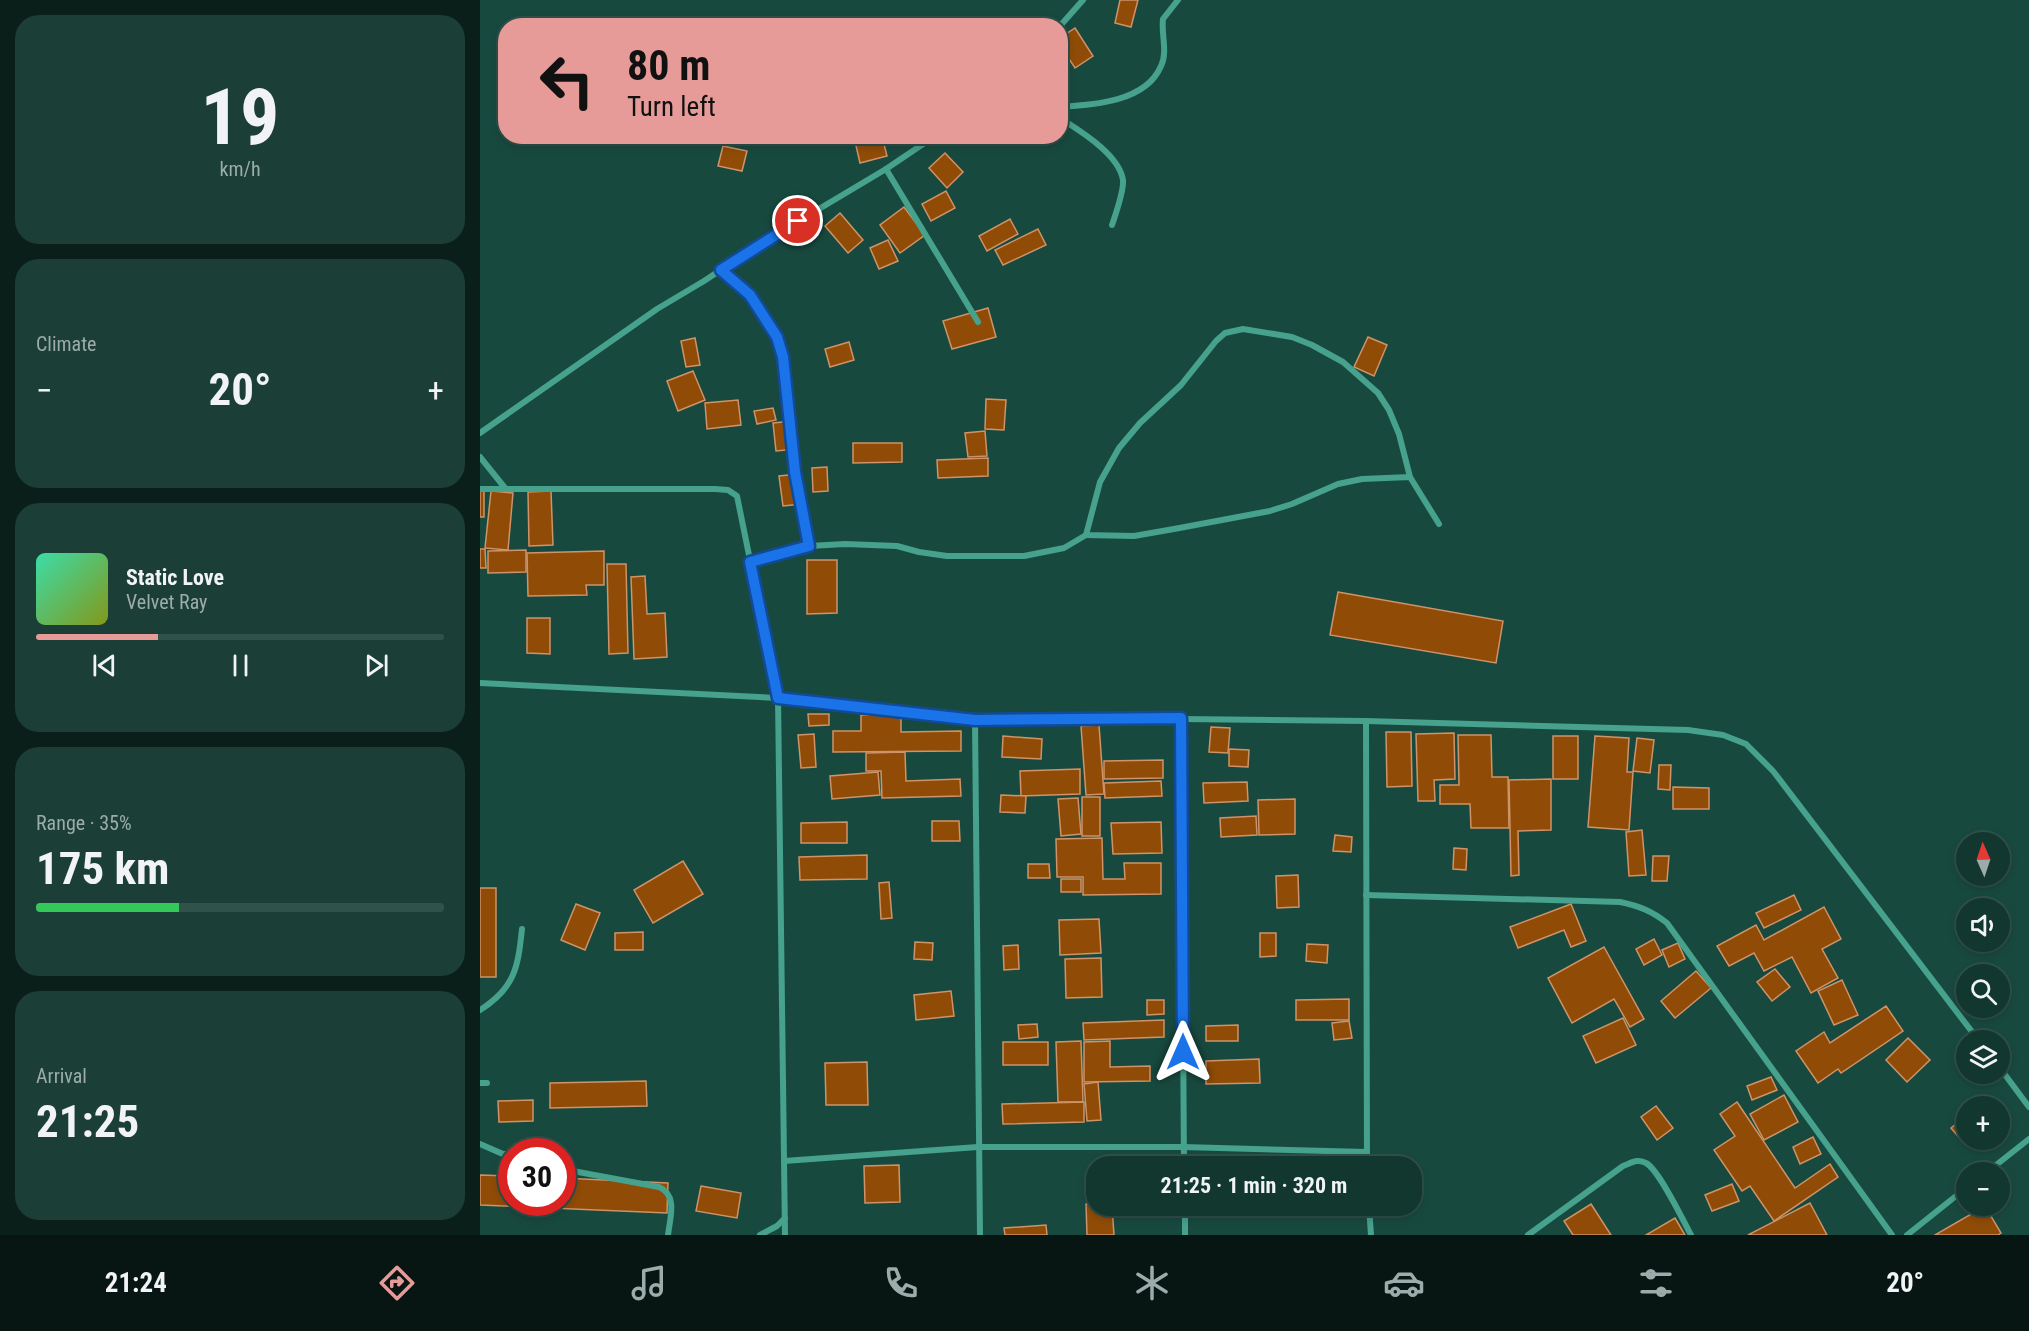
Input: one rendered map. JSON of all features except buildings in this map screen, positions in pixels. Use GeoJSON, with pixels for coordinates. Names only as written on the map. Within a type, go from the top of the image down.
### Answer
{"type":"FeatureCollection","features":[{"type":"Feature","properties":{"kind":"street"},"geometry":{"type":"LineString","coordinates":[[1067,18],[1083,0]]}},
{"type":"Feature","properties":{"kind":"street"},"geometry":{"type":"LineString","coordinates":[[1068,106],[1111,102],[1128,96],[1154,76],[1162,65],[1164,52],[1162,19],[1178,0]]}},
{"type":"Feature","properties":{"kind":"street"},"geometry":{"type":"LineString","coordinates":[[1068,124],[1103,149],[1117,166],[1123,180],[1112,225]]}},
{"type":"Feature","properties":{"kind":"street"},"geometry":{"type":"LineString","coordinates":[[480,433],[640,320],[923,144]]}},
{"type":"Feature","properties":{"kind":"street"},"geometry":{"type":"LineString","coordinates":[[886,169],[978,322]]}},
{"type":"Feature","properties":{"kind":"street"},"geometry":{"type":"LineString","coordinates":[[721,270],[750,295],[777,337],[783,357],[795,472],[809,546]]}},
{"type":"Feature","properties":{"kind":"street"},"geometry":{"type":"LineString","coordinates":[[1086,535],[1100,482],[1119,448],[1140,423],[1181,385],[1216,340],[1225,333],[1243,329],[1302,341],[1343,362],[1361,376],[1378,393],[1389,410],[1399,434],[1410,477],[1438,524]]}},
{"type":"Feature","properties":{"kind":"street"},"geometry":{"type":"LineString","coordinates":[[480,457],[505,488]]}},
{"type":"Feature","properties":{"kind":"street"},"geometry":{"type":"LineString","coordinates":[[750,562],[809,546],[871,544],[897,546],[947,556],[1024,556],[1064,548],[1086,535],[1134,536],[1163,531],[1270,511],[1338,484],[1362,479],[1410,477]]}},
{"type":"Feature","properties":{"kind":"street"},"geometry":{"type":"LineString","coordinates":[[480,489],[728,490],[737,496],[778,698],[785,1235]]}},
{"type":"Feature","properties":{"kind":"street"},"geometry":{"type":"LineString","coordinates":[[480,683],[778,698],[975,720],[1181,718],[1366,721],[1688,730],[1723,735],[1746,744],[1773,771],[1971,1030]]}},
{"type":"Feature","properties":{"kind":"street"},"geometry":{"type":"LineString","coordinates":[[1181,718],[1183,1156]]}},
{"type":"Feature","properties":{"kind":"street"},"geometry":{"type":"LineString","coordinates":[[975,720],[980,1235]]}},
{"type":"Feature","properties":{"kind":"street"},"geometry":{"type":"LineString","coordinates":[[1366,721],[1366,1156]]}},
{"type":"Feature","properties":{"kind":"street"},"geometry":{"type":"LineString","coordinates":[[1366,895],[1620,902],[1640,906],[1654,912],[1667,923],[1893,1235]]}},
{"type":"Feature","properties":{"kind":"street"},"geometry":{"type":"LineString","coordinates":[[480,1010],[504,992],[512,977],[519,959],[522,929]]}},
{"type":"Feature","properties":{"kind":"street"},"geometry":{"type":"LineString","coordinates":[[2010,1081],[2029,1107]]}},
{"type":"Feature","properties":{"kind":"street"},"geometry":{"type":"LineString","coordinates":[[2000,1162],[2029,1139]]}},
{"type":"Feature","properties":{"kind":"street"},"geometry":{"type":"LineString","coordinates":[[480,1144],[498,1152]]}},
{"type":"Feature","properties":{"kind":"street"},"geometry":{"type":"LineString","coordinates":[[784,1161],[978,1147],[1183,1147],[1366,1152]]}},
{"type":"Feature","properties":{"kind":"street"},"geometry":{"type":"LineString","coordinates":[[1528,1235],[1623,1166],[1635,1160],[1646,1163],[1657,1175],[1691,1235]]}},
{"type":"Feature","properties":{"kind":"street"},"geometry":{"type":"LineString","coordinates":[[576,1172],[667,1190],[672,1198],[668,1235]]}},
{"type":"Feature","properties":{"kind":"street"},"geometry":{"type":"LineString","coordinates":[[1906,1235],[1956,1196]]}},
{"type":"Feature","properties":{"kind":"street"},"geometry":{"type":"LineString","coordinates":[[1185,1216],[1185,1235]]}},
{"type":"Feature","properties":{"kind":"street"},"geometry":{"type":"LineString","coordinates":[[1370,1216],[1371,1235]]}},
{"type":"Feature","properties":{"kind":"street"},"geometry":{"type":"LineString","coordinates":[[760,1235],[777,1226],[785,1218]]}},
{"type":"Feature","properties":{"kind":"route"},"geometry":{"type":"LineString","coordinates":[[798,221],[721,270],[750,295],[777,337],[783,357],[795,472],[809,546],[750,562],[778,698],[975,720],[1181,718],[1183,1052]]}}]}
